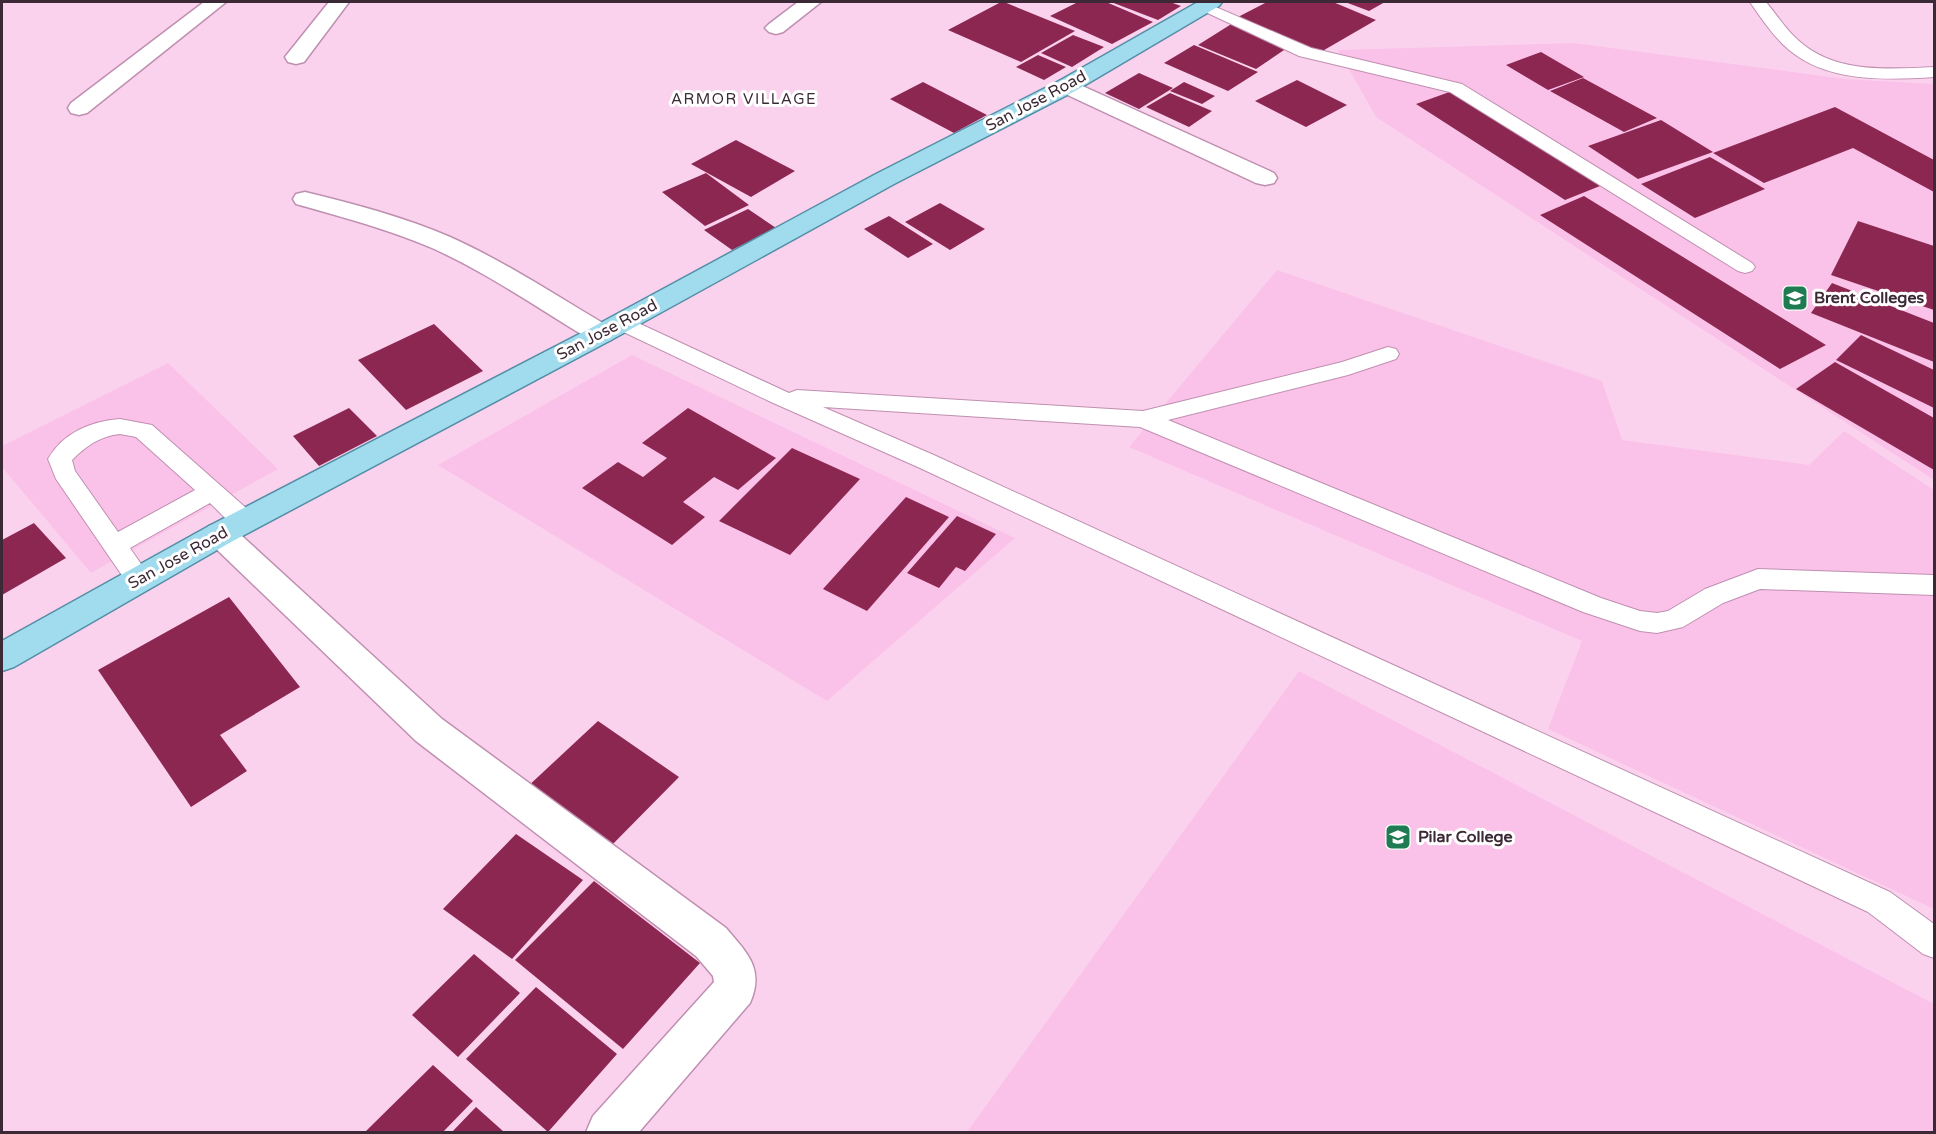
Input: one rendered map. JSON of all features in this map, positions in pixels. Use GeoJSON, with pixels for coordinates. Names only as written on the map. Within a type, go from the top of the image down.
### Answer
{"type":"FeatureCollection","features":[{"type":"Feature","properties":{"kind":"main road","name":"San Jose Road"},"geometry":{"type":"LineString","coordinates":[[2,657],[233,527],[611,328],[885,179],[1067,86],[1208,4]]}},
{"type":"Feature","properties":{"kind":"street"},"geometry":{"type":"LineString","coordinates":[[79,108],[216,2]]}},
{"type":"Feature","properties":{"kind":"street"},"geometry":{"type":"LineString","coordinates":[[296,57],[339,2]]}},
{"type":"Feature","properties":{"kind":"street"},"geometry":{"type":"LineString","coordinates":[[776,28],[811,2]]}},
{"type":"Feature","properties":{"kind":"street"},"geometry":{"type":"LineString","coordinates":[[1067,86],[1265,178]]}},
{"type":"Feature","properties":{"kind":"street"},"geometry":{"type":"LineString","coordinates":[[305,199],[410,230],[441,243],[611,328]]}},
{"type":"Feature","properties":{"kind":"street"},"geometry":{"type":"LineString","coordinates":[[233,527],[429,730],[711,942],[734,969],[735,989],[609,1132]]}},
{"type":"Feature","properties":{"kind":"lane"},"geometry":{"type":"LineString","coordinates":[[1758,2],[1799,50],[1821,61],[1845,70],[1865,72],[1935,72]]}},
{"type":"Feature","properties":{"kind":"lane"},"geometry":{"type":"LineString","coordinates":[[1208,4],[1305,52],[1456,88],[1745,267]]}},
{"type":"Feature","properties":{"kind":"lane"},"geometry":{"type":"LineString","coordinates":[[611,328],[779,397],[928,462],[1879,902],[1935,944]]}},
{"type":"Feature","properties":{"kind":"lane"},"geometry":{"type":"LineString","coordinates":[[779,397],[1143,419],[1348,368],[1388,354]]}},
{"type":"Feature","properties":{"kind":"lane"},"geometry":{"type":"LineString","coordinates":[[1143,419],[1592,605],[1640,621],[1657,623],[1674,620],[1714,596],[1758,579],[1935,585]]}},
{"type":"Feature","properties":{"kind":"lane"},"geometry":{"type":"LineString","coordinates":[[139,580],[64,473],[60,459],[70,447],[93,432],[114,425],[128,425],[144,431],[212,491],[233,527]]}},
{"type":"Feature","properties":{"kind":"lane"},"geometry":{"type":"LineString","coordinates":[[115,545],[212,491]]}},
{"type":"Feature","properties":{"kind":"shaded area","name":"Brent Colleges"},"geometry":{"type":"Polygon","coordinates":[[[1574,43],[1845,79],[1934,84],[1934,480],[1376,117],[1338,50],[1574,43]]]}},
{"type":"Feature","properties":{"kind":"shaded area"},"geometry":{"type":"Polygon","coordinates":[[[1277,270],[1602,381],[1622,440],[1809,465],[1844,431],[1934,490],[1934,909],[1548,729],[1582,641],[1129,447],[1277,270]]]}},
{"type":"Feature","properties":{"kind":"shaded area"},"geometry":{"type":"Polygon","coordinates":[[[632,355],[1015,538],[827,701],[438,465],[632,355]]]}},
{"type":"Feature","properties":{"kind":"shaded area"},"geometry":{"type":"Polygon","coordinates":[[[168,363],[278,469],[91,573],[2,467],[2,446],[168,363]]]}},
{"type":"Feature","properties":{"kind":"shaded area","name":"Pilar College"},"geometry":{"type":"Polygon","coordinates":[[[1299,671],[1934,1004],[1934,1132],[967,1132],[1299,671]]]}},
{"type":"Feature","properties":{"kind":"building"},"geometry":{"type":"Polygon","coordinates":[[[1001,2],[1075,31],[1021,62],[948,30],[1001,2]]]}},
{"type":"Feature","properties":{"kind":"building"},"geometry":{"type":"Polygon","coordinates":[[[1078,2],[1106,2],[1153,22],[1112,44],[1050,16],[1078,2]]]}},
{"type":"Feature","properties":{"kind":"building"},"geometry":{"type":"Polygon","coordinates":[[[1111,2],[1170,2],[1181,6],[1158,20],[1111,2]]]}},
{"type":"Feature","properties":{"kind":"building"},"geometry":{"type":"Polygon","coordinates":[[[1267,2],[1333,2],[1376,20],[1319,53],[1238,17],[1267,2]]]}},
{"type":"Feature","properties":{"kind":"building"},"geometry":{"type":"Polygon","coordinates":[[[1345,2],[1385,2],[1369,11],[1345,2]]]}},
{"type":"Feature","properties":{"kind":"building"},"geometry":{"type":"Polygon","coordinates":[[[1233,23],[1290,46],[1256,69],[1198,45],[1233,23]]]}},
{"type":"Feature","properties":{"kind":"building"},"geometry":{"type":"Polygon","coordinates":[[[1073,35],[1104,47],[1072,67],[1041,53],[1073,35]]]}},
{"type":"Feature","properties":{"kind":"building"},"geometry":{"type":"Polygon","coordinates":[[[1194,45],[1258,72],[1228,91],[1164,63],[1194,45]]]}},
{"type":"Feature","properties":{"kind":"building"},"geometry":{"type":"Polygon","coordinates":[[[1541,52],[1584,77],[1548,90],[1506,65],[1541,52]]]}},
{"type":"Feature","properties":{"kind":"building"},"geometry":{"type":"Polygon","coordinates":[[[1038,55],[1066,67],[1044,80],[1016,67],[1038,55]]]}},
{"type":"Feature","properties":{"kind":"building"},"geometry":{"type":"Polygon","coordinates":[[[1139,73],[1173,88],[1139,109],[1105,93],[1139,73]]]}},
{"type":"Feature","properties":{"kind":"building"},"geometry":{"type":"Polygon","coordinates":[[[1583,78],[1657,118],[1624,132],[1550,91],[1583,78]]]}},
{"type":"Feature","properties":{"kind":"building"},"geometry":{"type":"Polygon","coordinates":[[[1297,80],[1347,105],[1306,127],[1255,101],[1297,80]]]}},
{"type":"Feature","properties":{"kind":"building"},"geometry":{"type":"Polygon","coordinates":[[[923,82],[987,115],[954,133],[890,99],[923,82]]]}},
{"type":"Feature","properties":{"kind":"building"},"geometry":{"type":"Polygon","coordinates":[[[1184,82],[1215,96],[1202,104],[1170,91],[1184,82]]]}},
{"type":"Feature","properties":{"kind":"building"},"geometry":{"type":"Polygon","coordinates":[[[1455,90],[1605,184],[1565,200],[1416,104],[1455,90]]]}},
{"type":"Feature","properties":{"kind":"building"},"geometry":{"type":"Polygon","coordinates":[[[1170,93],[1212,111],[1189,127],[1146,107],[1170,93]]]}},
{"type":"Feature","properties":{"kind":"building"},"geometry":{"type":"Polygon","coordinates":[[[1835,107],[1934,160],[1934,192],[1853,148],[1764,183],[1713,153],[1835,107]]]}},
{"type":"Feature","properties":{"kind":"building"},"geometry":{"type":"Polygon","coordinates":[[[1661,120],[1713,152],[1638,179],[1588,146],[1661,120]]]}},
{"type":"Feature","properties":{"kind":"building"},"geometry":{"type":"Polygon","coordinates":[[[736,140],[795,171],[751,197],[691,164],[736,140]]]}},
{"type":"Feature","properties":{"kind":"building"},"geometry":{"type":"Polygon","coordinates":[[[1710,157],[1765,189],[1695,218],[1641,184],[1710,157]]]}},
{"type":"Feature","properties":{"kind":"building"},"geometry":{"type":"Polygon","coordinates":[[[706,173],[749,205],[705,226],[662,192],[706,173]]]}},
{"type":"Feature","properties":{"kind":"building"},"geometry":{"type":"Polygon","coordinates":[[[1584,196],[1826,345],[1780,369],[1540,215],[1584,196]]]}},
{"type":"Feature","properties":{"kind":"building"},"geometry":{"type":"Polygon","coordinates":[[[940,203],[985,229],[950,250],[905,222],[940,203]]]}},
{"type":"Feature","properties":{"kind":"building"},"geometry":{"type":"Polygon","coordinates":[[[748,209],[776,228],[732,250],[704,230],[748,209]]]}},
{"type":"Feature","properties":{"kind":"building"},"geometry":{"type":"Polygon","coordinates":[[[889,216],[933,244],[908,258],[864,229],[889,216]]]}},
{"type":"Feature","properties":{"kind":"building"},"geometry":{"type":"Polygon","coordinates":[[[1858,221],[1934,246],[1934,310],[1831,275],[1858,221]]]}},
{"type":"Feature","properties":{"kind":"building"},"geometry":{"type":"Polygon","coordinates":[[[1832,283],[1934,323],[1934,362],[1811,313],[1832,283]]]}},
{"type":"Feature","properties":{"kind":"building"},"geometry":{"type":"Polygon","coordinates":[[[434,324],[483,371],[406,410],[358,360],[434,324]]]}},
{"type":"Feature","properties":{"kind":"building"},"geometry":{"type":"Polygon","coordinates":[[[1861,335],[1934,370],[1934,408],[1836,360],[1861,335]]]}},
{"type":"Feature","properties":{"kind":"building"},"geometry":{"type":"Polygon","coordinates":[[[1835,362],[1934,418],[1934,470],[1796,389],[1835,362]]]}},
{"type":"Feature","properties":{"kind":"building"},"geometry":{"type":"Polygon","coordinates":[[[349,408],[377,436],[319,466],[293,436],[349,408]]]}},
{"type":"Feature","properties":{"kind":"building"},"geometry":{"type":"Polygon","coordinates":[[[688,408],[776,458],[738,490],[714,477],[683,502],[705,517],[672,545],[582,488],[618,462],[643,477],[667,458],[642,443],[688,408]]]}},
{"type":"Feature","properties":{"kind":"building"},"geometry":{"type":"Polygon","coordinates":[[[792,448],[860,479],[790,555],[719,521],[792,448]]]}},
{"type":"Feature","properties":{"kind":"building"},"geometry":{"type":"Polygon","coordinates":[[[906,497],[949,517],[867,611],[823,589],[906,497]]]}},
{"type":"Feature","properties":{"kind":"building"},"geometry":{"type":"Polygon","coordinates":[[[957,516],[996,534],[965,571],[956,567],[939,588],[907,573],[957,516]]]}},
{"type":"Feature","properties":{"kind":"building"},"geometry":{"type":"Polygon","coordinates":[[[34,523],[66,558],[2,595],[2,540],[34,523]]]}},
{"type":"Feature","properties":{"kind":"building"},"geometry":{"type":"Polygon","coordinates":[[[229,597],[300,687],[220,735],[247,771],[191,807],[98,670],[229,597]]]}},
{"type":"Feature","properties":{"kind":"building"},"geometry":{"type":"Polygon","coordinates":[[[598,721],[679,777],[607,850],[525,789],[598,721]]]}},
{"type":"Feature","properties":{"kind":"building"},"geometry":{"type":"Polygon","coordinates":[[[516,834],[583,880],[512,959],[443,909],[516,834]]]}},
{"type":"Feature","properties":{"kind":"building"},"geometry":{"type":"Polygon","coordinates":[[[594,881],[700,963],[623,1049],[515,960],[594,881]]]}},
{"type":"Feature","properties":{"kind":"building"},"geometry":{"type":"Polygon","coordinates":[[[474,954],[520,993],[458,1057],[412,1015],[474,954]]]}},
{"type":"Feature","properties":{"kind":"building"},"geometry":{"type":"Polygon","coordinates":[[[536,987],[617,1054],[548,1132],[466,1059],[536,987]]]}},
{"type":"Feature","properties":{"kind":"building"},"geometry":{"type":"Polygon","coordinates":[[[433,1065],[473,1101],[443,1132],[365,1132],[433,1065]]]}},
{"type":"Feature","properties":{"kind":"building"},"geometry":{"type":"Polygon","coordinates":[[[476,1107],[504,1132],[452,1132],[476,1107]]]}},
{"type":"Feature","properties":{"kind":"place","name":"Brent Colleges"},"geometry":{"type":"Point","coordinates":[1795,298]}},
{"type":"Feature","properties":{"kind":"place","name":"Pilar College"},"geometry":{"type":"Point","coordinates":[1398,837]}},
{"type":"Feature","properties":{"kind":"district","name":"ARMOR VILLAGE"},"geometry":{"type":"Point","coordinates":[744,99]}}]}
